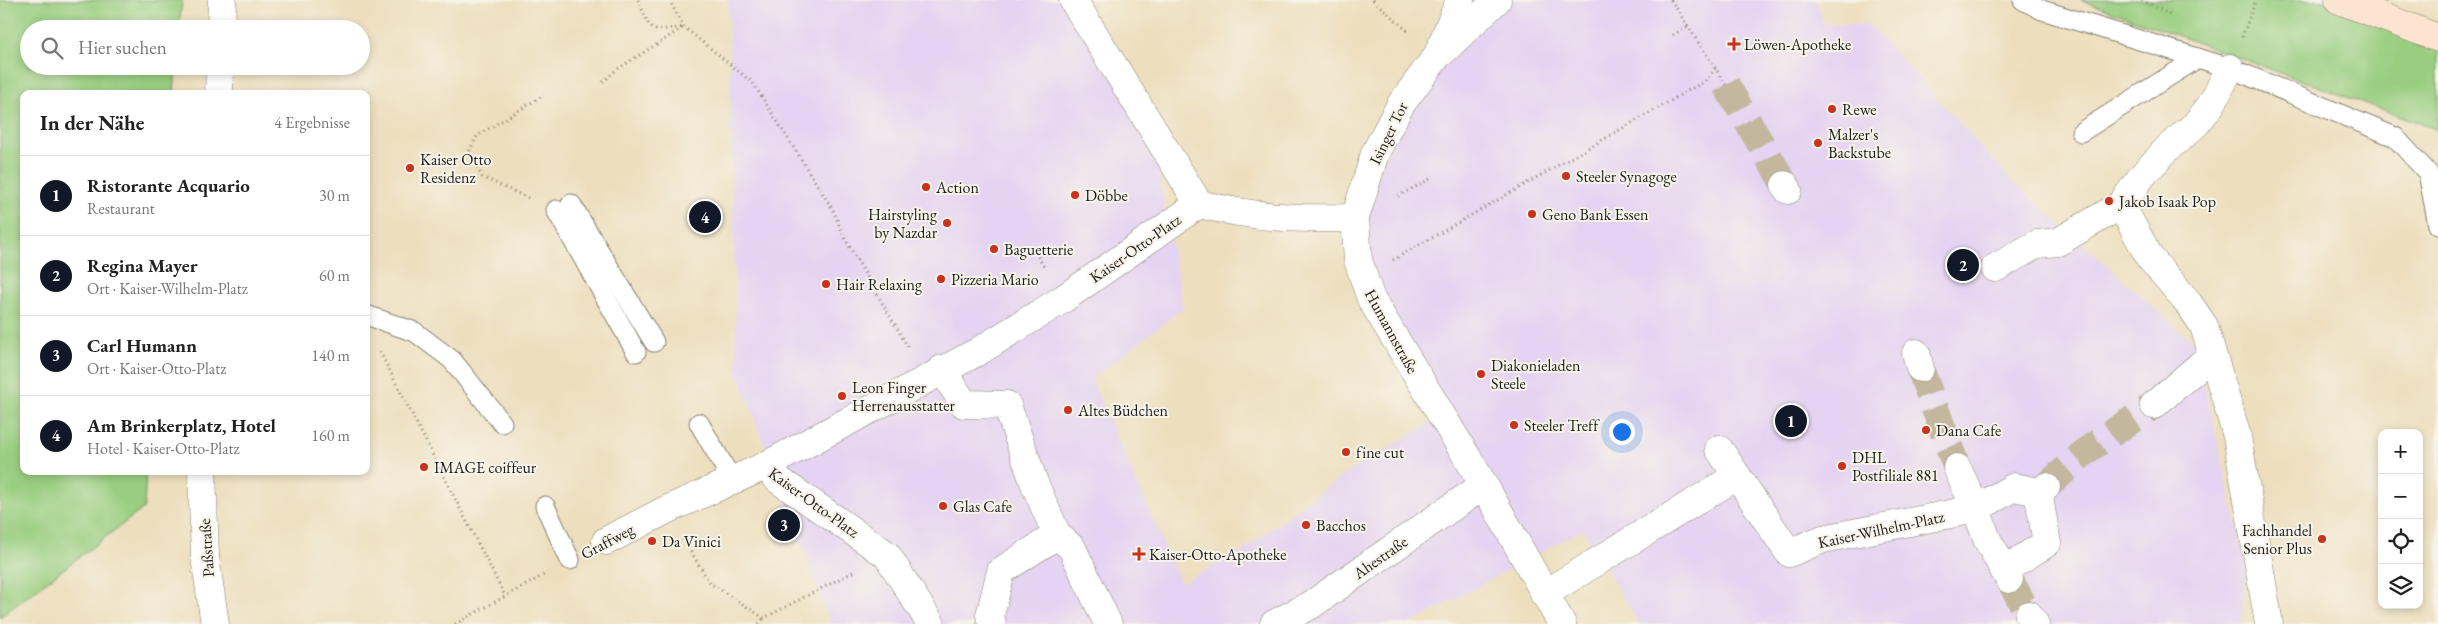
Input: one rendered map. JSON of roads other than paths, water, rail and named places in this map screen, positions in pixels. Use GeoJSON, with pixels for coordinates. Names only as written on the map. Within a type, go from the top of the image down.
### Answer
{"type":"FeatureCollection","features":[{"type":"Feature","properties":{"kind":"main road"},"geometry":{"type":"LineString","coordinates":[[2339,0],[2438,38]]}},
{"type":"Feature","properties":{"kind":"street"},"geometry":{"type":"LineString","coordinates":[[221,20],[222,0]]}},
{"type":"Feature","properties":{"kind":"street"},"geometry":{"type":"LineString","coordinates":[[1073,0],[1199,204],[1240,214],[1295,219],[1356,218]]}},
{"type":"Feature","properties":{"kind":"street","name":"Isinger Tor"},"geometry":{"type":"LineString","coordinates":[[1437,56],[1460,0]]}},
{"type":"Feature","properties":{"kind":"street","name":"Isinger Tor"},"geometry":{"type":"LineString","coordinates":[[1356,218],[1375,153],[1401,104],[1437,56],[1497,0]]}},
{"type":"Feature","properties":{"kind":"street"},"geometry":{"type":"LineString","coordinates":[[1995,268],[2036,244],[2058,242],[2120,205],[2142,176],[2168,148],[2194,125],[2211,105],[2234,57]]}},
{"type":"Feature","properties":{"kind":"street"},"geometry":{"type":"LineString","coordinates":[[220,75],[220,90]]}},
{"type":"Feature","properties":{"kind":"street","name":"Kaiser-Otto-Platz"},"geometry":{"type":"LineString","coordinates":[[932,624],[887,554],[780,481],[764,466],[979,351],[1063,299],[1199,204]]}},
{"type":"Feature","properties":{"kind":"street"},"geometry":{"type":"LineString","coordinates":[[2120,205],[2150,258],[2187,301],[2204,326],[2237,436],[2269,624]]}},
{"type":"Feature","properties":{"kind":"street","name":"Humannstraße"},"geometry":{"type":"LineString","coordinates":[[1356,218],[1358,260],[1371,299],[1484,485],[1562,624]]}},
{"type":"Feature","properties":{"kind":"street"},"geometry":{"type":"LineString","coordinates":[[2154,405],[2212,355]]}},
{"type":"Feature","properties":{"kind":"street"},"geometry":{"type":"LineString","coordinates":[[934,374],[964,404],[1006,405],[1035,485],[1057,535],[1072,548],[1108,624]]}},
{"type":"Feature","properties":{"kind":"street","name":"Kaiser-Wilhelm-Platz"},"geometry":{"type":"LineString","coordinates":[[1719,449],[1789,552],[1823,539],[1976,510],[2014,487],[2042,490],[2047,543],[2007,574],[1987,539],[1976,510],[1957,468]]}},
{"type":"Feature","properties":{"kind":"street","name":"Graffweg"},"geometry":{"type":"LineString","coordinates":[[606,541],[666,510],[764,466]]}},
{"type":"Feature","properties":{"kind":"street","name":"Paßstraße"},"geometry":{"type":"LineString","coordinates":[[202,475],[205,557],[215,624]]}},
{"type":"Feature","properties":{"kind":"street"},"geometry":{"type":"LineString","coordinates":[[1544,594],[1737,476]]}},
{"type":"Feature","properties":{"kind":"street","name":"Ahestraße"},"geometry":{"type":"LineString","coordinates":[[1274,624],[1311,605],[1484,485]]}},
{"type":"Feature","properties":{"kind":"street"},"geometry":{"type":"LineString","coordinates":[[992,624],[990,615],[1001,571],[1057,535]]}},
{"type":"Feature","properties":{"kind":"lane"},"geometry":{"type":"LineString","coordinates":[[2022,0],[2042,10],[2198,58],[2234,57],[2394,138],[2428,173],[2438,225]]}},
{"type":"Feature","properties":{"kind":"lane"},"geometry":{"type":"LineString","coordinates":[[2081,132],[2198,58]]}},
{"type":"Feature","properties":{"kind":"lane"},"geometry":{"type":"LineString","coordinates":[[636,352],[564,207],[654,342]]}},
{"type":"Feature","properties":{"kind":"lane"},"geometry":{"type":"LineString","coordinates":[[370,316],[415,332],[452,360],[502,424]]}},
{"type":"Feature","properties":{"kind":"lane"},"geometry":{"type":"LineString","coordinates":[[699,423],[732,480]]}},
{"type":"Feature","properties":{"kind":"lane"},"geometry":{"type":"LineString","coordinates":[[544,506],[570,560]]}},
{"type":"Feature","properties":{"kind":"tunnel"},"geometry":{"type":"LineString","coordinates":[[1726,85],[1785,185]]}},
{"type":"Feature","properties":{"kind":"tunnel"},"geometry":{"type":"LineString","coordinates":[[1920,368],[1957,468]]}},
{"type":"Feature","properties":{"kind":"tunnel"},"geometry":{"type":"LineString","coordinates":[[2046,487],[2087,450],[2154,405]]}},
{"type":"Feature","properties":{"kind":"tunnel"},"geometry":{"type":"LineString","coordinates":[[2009,579],[2029,615]]}},
{"type":"Feature","properties":{"kind":"place","name":"Löwen-Apotheke"},"geometry":{"type":"Point","coordinates":[1734,44]}},
{"type":"Feature","properties":{"kind":"place","name":"Rewe"},"geometry":{"type":"Point","coordinates":[1832,109]}},
{"type":"Feature","properties":{"kind":"place","name":"Malzer's Backstube"},"geometry":{"type":"Point","coordinates":[1818,143]}},
{"type":"Feature","properties":{"kind":"place","name":"Kaiser Otto Residenz"},"geometry":{"type":"Point","coordinates":[410,168]}},
{"type":"Feature","properties":{"kind":"place","name":"Steeler Synagoge"},"geometry":{"type":"Point","coordinates":[1566,176]}},
{"type":"Feature","properties":{"kind":"place","name":"Action"},"geometry":{"type":"Point","coordinates":[926,187]}},
{"type":"Feature","properties":{"kind":"place","name":"Döbbe"},"geometry":{"type":"Point","coordinates":[1075,195]}},
{"type":"Feature","properties":{"kind":"place","name":"Jakob Isaak Pop"},"geometry":{"type":"Point","coordinates":[2109,201]}},
{"type":"Feature","properties":{"kind":"place","name":"Geno Bank Essen"},"geometry":{"type":"Point","coordinates":[1532,214]}},
{"type":"Feature","properties":{"kind":"place","name":"Am Brinkerplatz, Hotel"},"geometry":{"type":"Point","coordinates":[705,217]}},
{"type":"Feature","properties":{"kind":"place","name":"Hairstyling by Nazdar"},"geometry":{"type":"Point","coordinates":[947,223]}},
{"type":"Feature","properties":{"kind":"place","name":"Baguetterie"},"geometry":{"type":"Point","coordinates":[994,249]}},
{"type":"Feature","properties":{"kind":"place","name":"Regina Mayer"},"geometry":{"type":"Point","coordinates":[1963,265]}},
{"type":"Feature","properties":{"kind":"place","name":"Pizzeria Mario"},"geometry":{"type":"Point","coordinates":[941,279]}},
{"type":"Feature","properties":{"kind":"place","name":"Hair Relaxing"},"geometry":{"type":"Point","coordinates":[826,284]}},
{"type":"Feature","properties":{"kind":"place","name":"Diakonieladen Steele"},"geometry":{"type":"Point","coordinates":[1481,374]}},
{"type":"Feature","properties":{"kind":"place","name":"Leon Finger Herrenausstatter"},"geometry":{"type":"Point","coordinates":[842,396]}},
{"type":"Feature","properties":{"kind":"place","name":"Altes Büdchen"},"geometry":{"type":"Point","coordinates":[1068,410]}},
{"type":"Feature","properties":{"kind":"place","name":"Ristorante Acquario"},"geometry":{"type":"Point","coordinates":[1791,421]}},
{"type":"Feature","properties":{"kind":"place","name":"Steeler Treff"},"geometry":{"type":"Point","coordinates":[1514,425]}},
{"type":"Feature","properties":{"kind":"place","name":"Dana Cafe"},"geometry":{"type":"Point","coordinates":[1926,430]}},
{"type":"Feature","properties":{"kind":"place","name":"fine cut"},"geometry":{"type":"Point","coordinates":[1346,452]}},
{"type":"Feature","properties":{"kind":"place","name":"DHL Postfiliale 881"},"geometry":{"type":"Point","coordinates":[1842,466]}},
{"type":"Feature","properties":{"kind":"place","name":"IMAGE coiffeur"},"geometry":{"type":"Point","coordinates":[424,467]}},
{"type":"Feature","properties":{"kind":"place","name":"Glas Cafe"},"geometry":{"type":"Point","coordinates":[943,506]}},
{"type":"Feature","properties":{"kind":"place","name":"Carl Humann"},"geometry":{"type":"Point","coordinates":[784,525]}},
{"type":"Feature","properties":{"kind":"place","name":"Bacchos"},"geometry":{"type":"Point","coordinates":[1306,525]}},
{"type":"Feature","properties":{"kind":"place","name":"Fachhandel Senior Plus"},"geometry":{"type":"Point","coordinates":[2322,539]}},
{"type":"Feature","properties":{"kind":"place","name":"Da Vinici"},"geometry":{"type":"Point","coordinates":[652,541]}},
{"type":"Feature","properties":{"kind":"place","name":"Kaiser-Otto-Apotheke"},"geometry":{"type":"Point","coordinates":[1139,554]}}]}
